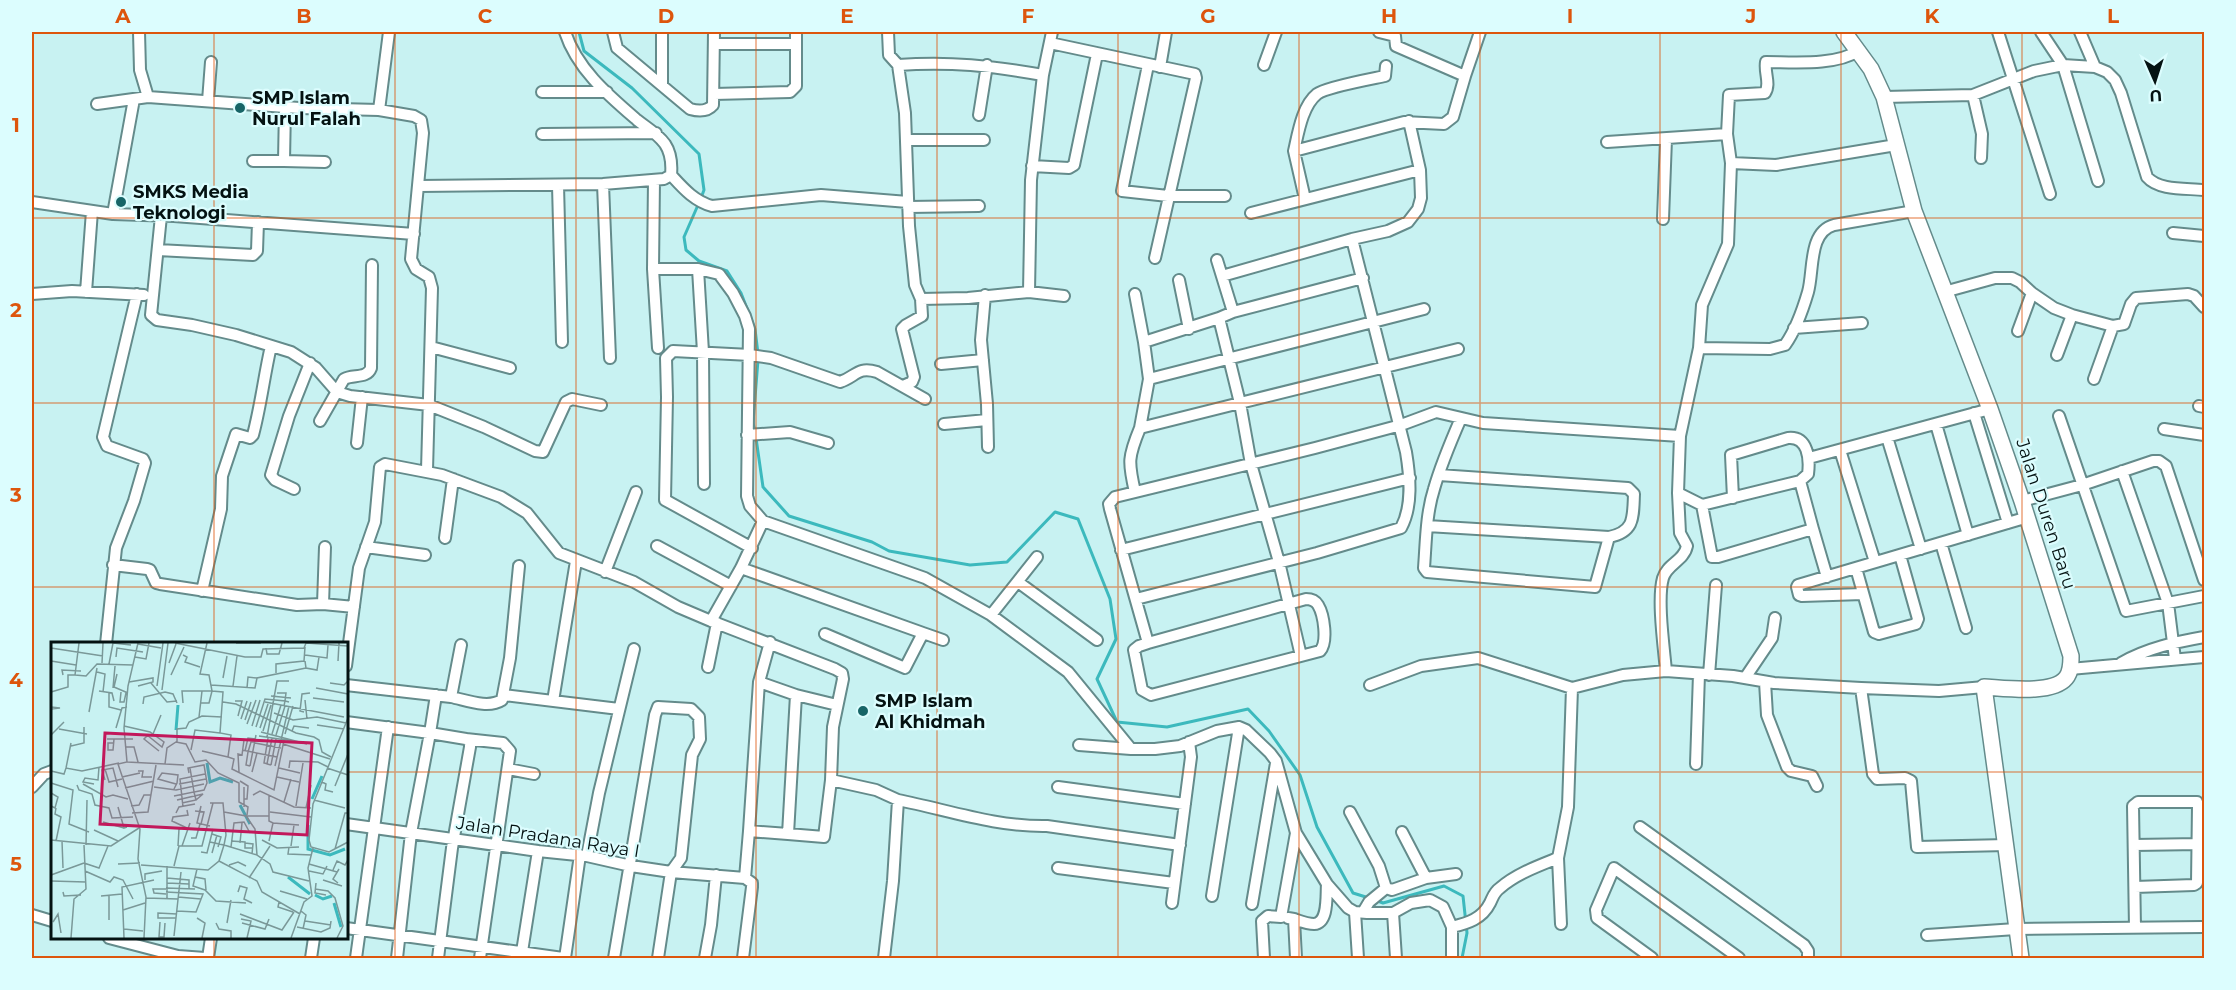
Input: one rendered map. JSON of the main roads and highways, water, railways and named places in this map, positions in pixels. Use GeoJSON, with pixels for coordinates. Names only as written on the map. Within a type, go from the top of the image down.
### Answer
{"type":"FeatureCollection","features":[{"type":"Feature","properties":{"kind":"waterway"},"geometry":{"type":"LineString","coordinates":[[579,32],[584,51],[632,88],[699,154],[704,190],[701,198]]}},
{"type":"Feature","properties":{"kind":"waterway"},"geometry":{"type":"LineString","coordinates":[[698,205],[684,237],[686,250],[699,261],[727,271],[741,293],[755,329],[758,354]]}},
{"type":"Feature","properties":{"kind":"waterway"},"geometry":{"type":"LineString","coordinates":[[755,431],[753,423],[758,360]]}},
{"type":"Feature","properties":{"kind":"waterway"},"geometry":{"type":"LineString","coordinates":[[756,438],[763,487],[789,516],[872,542],[889,551],[970,565],[1007,562],[1055,512],[1078,519],[1110,599],[1116,639],[1097,679],[1117,722],[1167,727],[1248,709],[1269,731],[1300,775],[1317,827],[1353,893],[1369,898]]}},
{"type":"Feature","properties":{"kind":"waterway"},"geometry":{"type":"LineString","coordinates":[[1375,900],[1383,903],[1444,886],[1463,896],[1467,933],[1462,958]]}},
{"type":"Feature","properties":{"kind":"place","name":"SMP Islam Nurul Falah"},"geometry":{"type":"Point","coordinates":[240,108]}},
{"type":"Feature","properties":{"kind":"place","name":"SMKS Media Teknologi"},"geometry":{"type":"Point","coordinates":[121,202]}},
{"type":"Feature","properties":{"kind":"place","name":"SMP Islam Al Khidmah"},"geometry":{"type":"Point","coordinates":[863,711]}}]}
